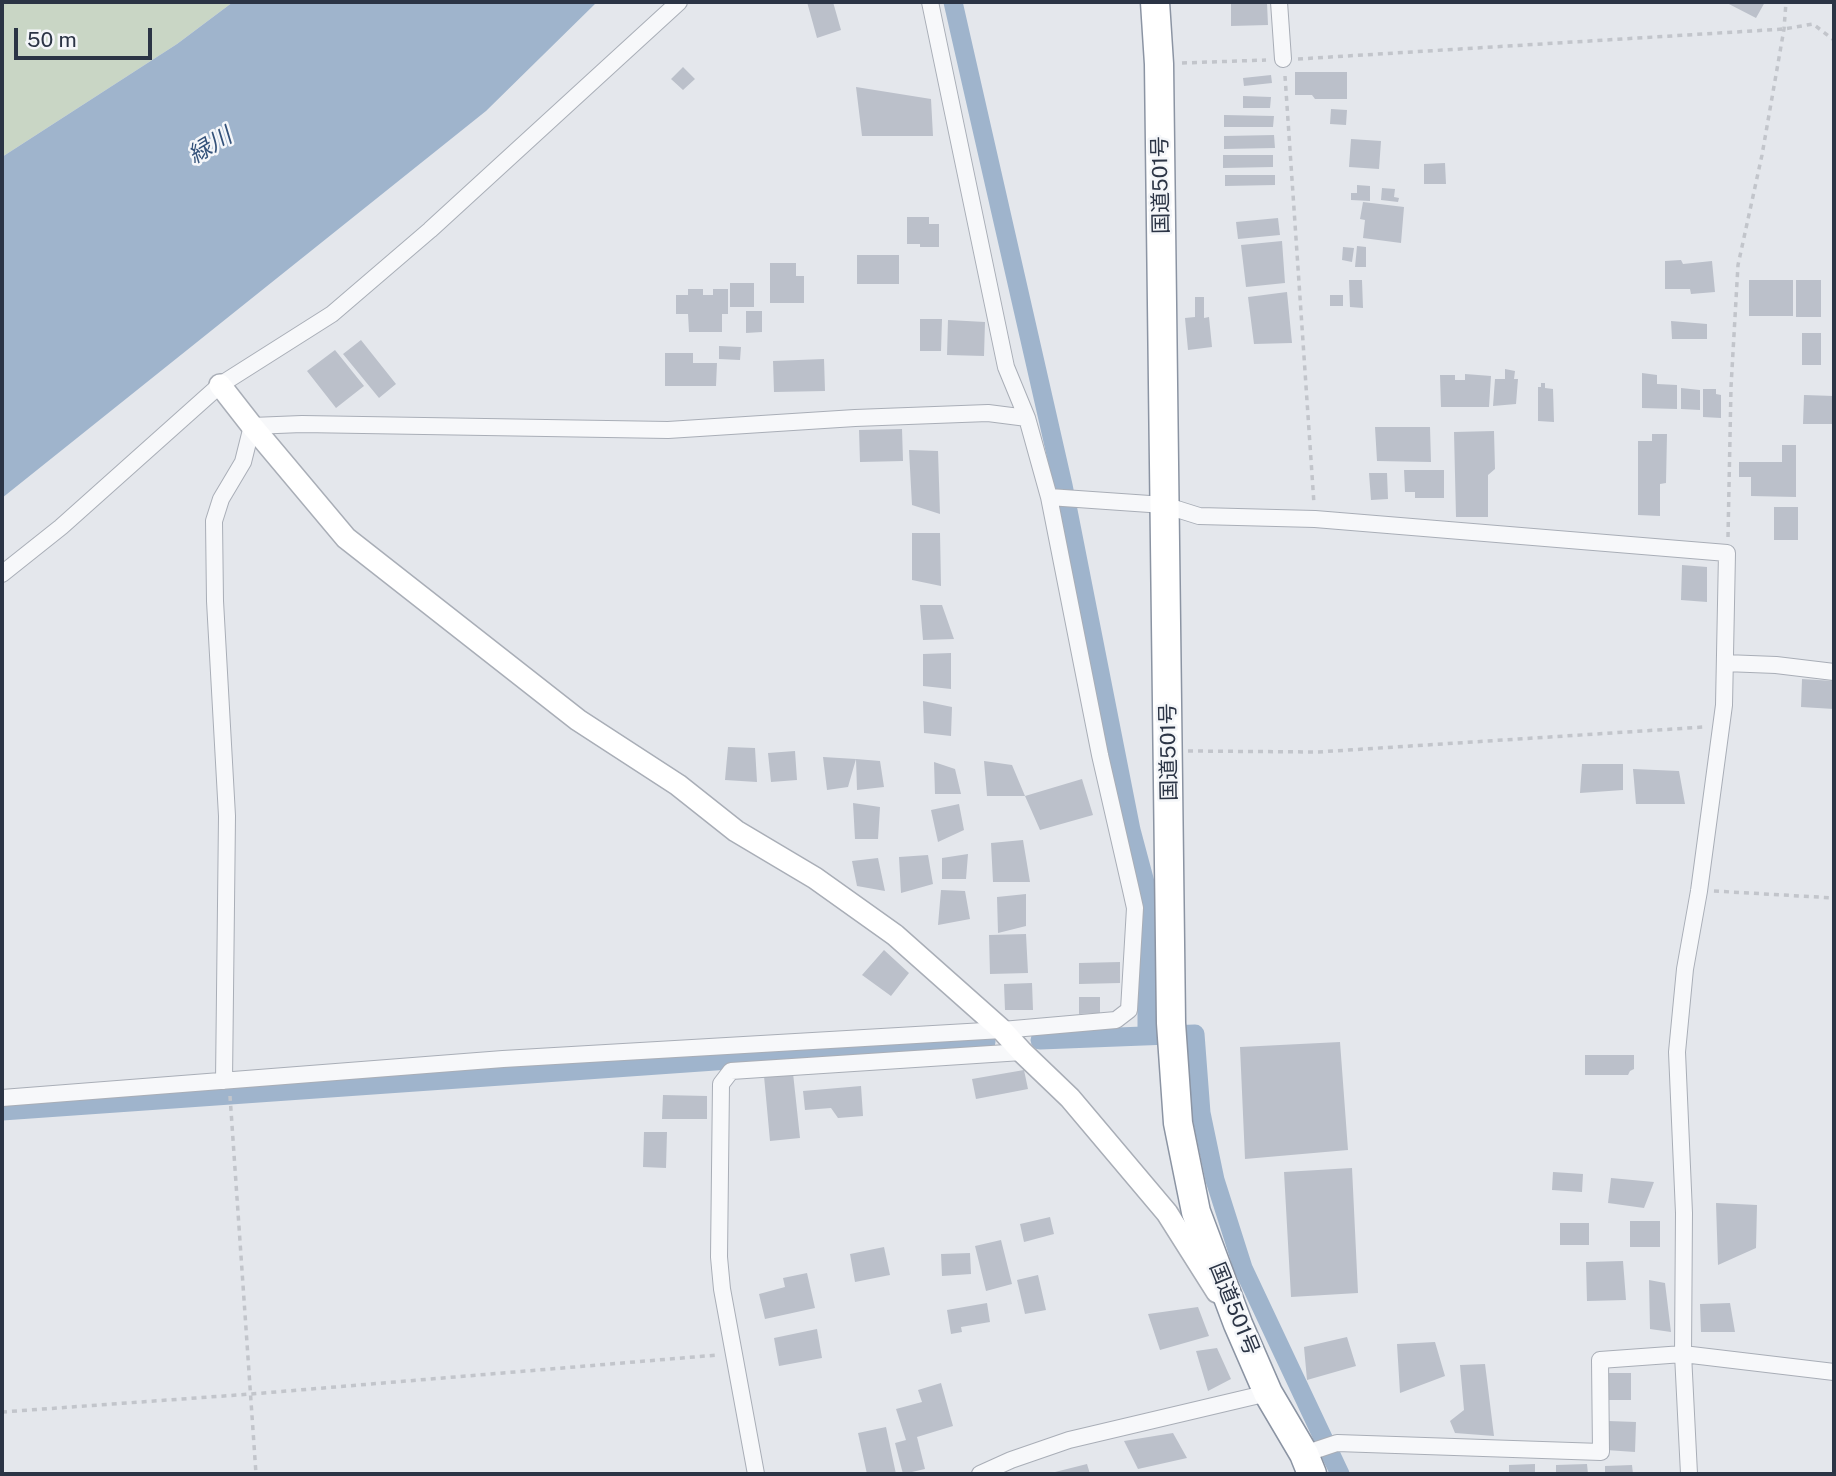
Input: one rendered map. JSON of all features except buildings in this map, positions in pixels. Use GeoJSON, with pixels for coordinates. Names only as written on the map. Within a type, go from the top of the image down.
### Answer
{"type":"FeatureCollection","features":[{"type":"Feature","properties":{"kind":"highway","name":"国道501号"},"geometry":{"type":"LineString","coordinates":[[1155,2],[1159,64],[1172,1032],[1178,1123],[1196,1212],[1238,1324],[1268,1393],[1311,1459]]}},
{"type":"Feature","properties":{"kind":"street"},"geometry":{"type":"LineString","coordinates":[[2,574],[61,527],[220,385],[332,314],[429,230],[679,2]]}},
{"type":"Feature","properties":{"kind":"street"},"geometry":{"type":"LineString","coordinates":[[2,1098],[503,1059],[1002,1030],[1116,1020],[1129,1010],[1135,908],[1100,755],[1060,497],[1006,368],[930,2]]}},
{"type":"Feature","properties":{"kind":"street"},"geometry":{"type":"LineString","coordinates":[[1279,2],[1283,60]]}},
{"type":"Feature","properties":{"kind":"street"},"geometry":{"type":"LineString","coordinates":[[220,385],[346,538],[578,720],[678,785],[736,831],[815,878],[895,935],[1002,1030],[1021,1052],[1070,1098],[1167,1213],[1238,1324]]}},
{"type":"Feature","properties":{"kind":"street"},"geometry":{"type":"LineString","coordinates":[[252,426],[302,424],[667,430],[988,413],[1027,418]]}},
{"type":"Feature","properties":{"kind":"street"},"geometry":{"type":"LineString","coordinates":[[224,1081],[227,816],[215,601],[214,521],[221,499],[243,462],[252,426]]}},
{"type":"Feature","properties":{"kind":"street"},"geometry":{"type":"LineString","coordinates":[[1060,497],[1164,505],[1199,516],[1315,519],[1727,553],[1725,663],[1720,727],[1699,891],[1685,969],[1677,1052],[1684,1213],[1682,1354],[1689,1474]]}},
{"type":"Feature","properties":{"kind":"street"},"geometry":{"type":"LineString","coordinates":[[1725,663],[1776,665],[1834,672]]}},
{"type":"Feature","properties":{"kind":"street"},"geometry":{"type":"LineString","coordinates":[[757,1474],[733,1354],[719,1257],[721,1084],[731,1071],[1021,1052]]}},
{"type":"Feature","properties":{"kind":"street"},"geometry":{"type":"LineString","coordinates":[[1311,1459],[1337,1443],[1601,1452],[1600,1360],[1682,1354],[1834,1372]]}},
{"type":"Feature","properties":{"kind":"street"},"geometry":{"type":"LineString","coordinates":[[980,1474],[1069,1440],[1268,1393]]}},
{"type":"Feature","properties":{"kind":"path"},"geometry":{"type":"LineString","coordinates":[[1727,553],[1731,387],[1738,265],[1762,155],[1784,29],[1786,2]]}},
{"type":"Feature","properties":{"kind":"path"},"geometry":{"type":"LineString","coordinates":[[1159,64],[1283,60],[1784,29],[1813,24],[1834,40]]}},
{"type":"Feature","properties":{"kind":"path"},"geometry":{"type":"LineString","coordinates":[[1283,60],[1315,519]]}},
{"type":"Feature","properties":{"kind":"path"},"geometry":{"type":"LineString","coordinates":[[1169,751],[1318,752],[1679,727],[1720,727]]}},
{"type":"Feature","properties":{"kind":"path"},"geometry":{"type":"LineString","coordinates":[[1699,891],[1834,898]]}},
{"type":"Feature","properties":{"kind":"path"},"geometry":{"type":"LineString","coordinates":[[231,1107],[257,1474]]}},
{"type":"Feature","properties":{"kind":"path"},"geometry":{"type":"LineString","coordinates":[[2,1412],[733,1354]]}},
{"type":"Feature","properties":{"kind":"green space"},"geometry":{"type":"Polygon","coordinates":[[[2,2],[233,2],[177,44],[2,157],[2,2]]]}},
{"type":"Feature","properties":{"kind":"water","name":"緑川"},"geometry":{"type":"Polygon","coordinates":[[[233,2],[597,2],[486,111],[2,498],[2,157],[177,44],[233,2]]]}},
{"type":"Feature","properties":{"kind":"waterway"},"geometry":{"type":"LineString","coordinates":[[953,2],[1063,485],[1131,830],[1147,890],[1147,1036]]}},
{"type":"Feature","properties":{"kind":"waterway"},"geometry":{"type":"LineString","coordinates":[[1040,1040],[1195,1034],[1201,1113],[1215,1180],[1243,1268],[1340,1474]]}},
{"type":"Feature","properties":{"kind":"waterway"},"geometry":{"type":"LineString","coordinates":[[2,1111],[986,1042]]}}]}
